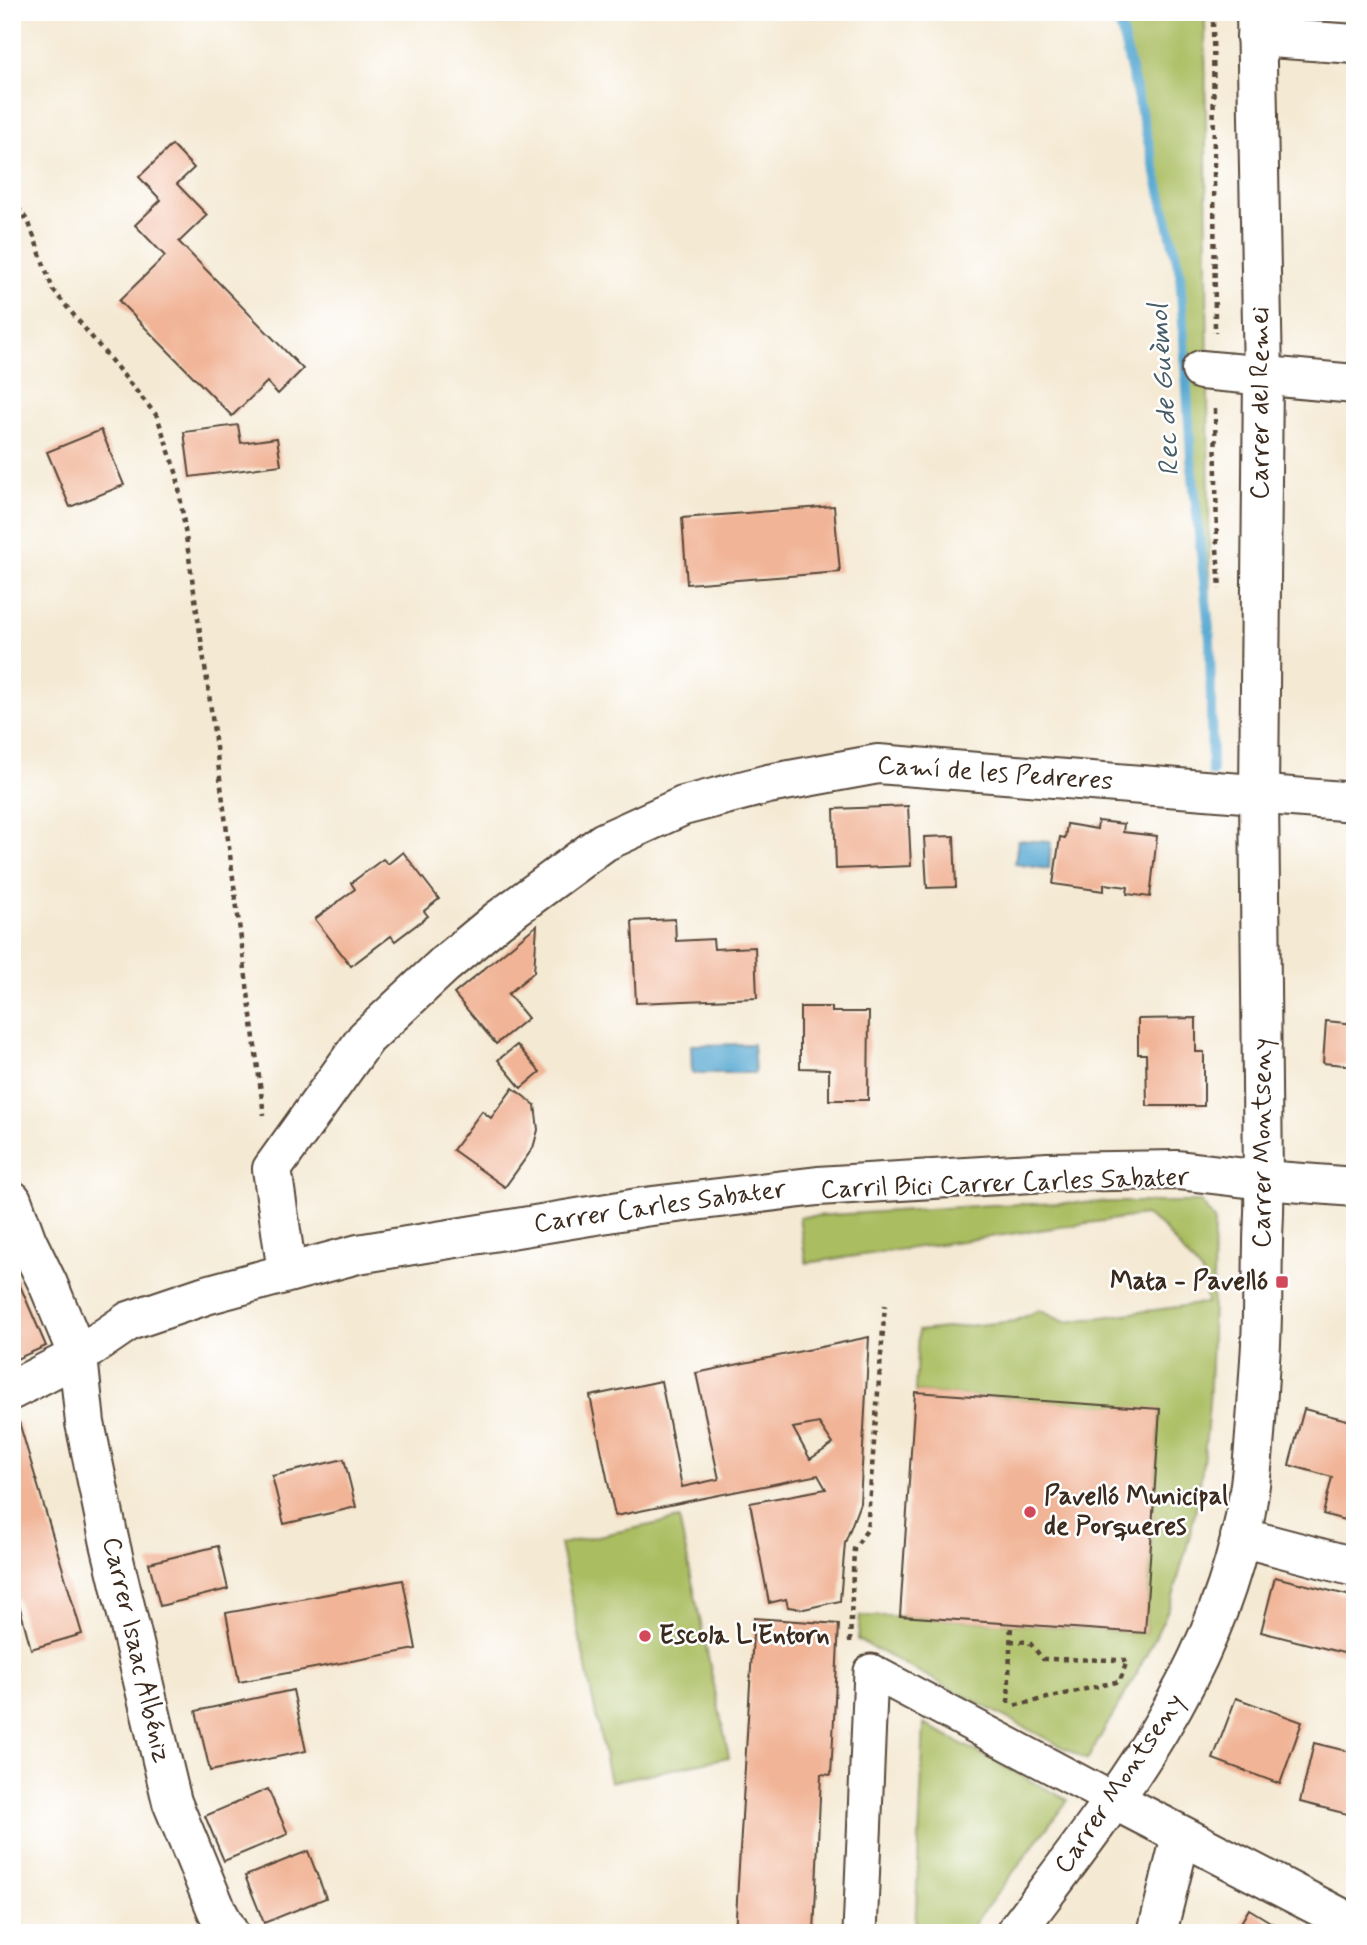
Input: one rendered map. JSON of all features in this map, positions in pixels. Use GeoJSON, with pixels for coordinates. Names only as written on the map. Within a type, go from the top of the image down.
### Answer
{"type":"FeatureCollection","features":[{"type":"Feature","properties":{"kind":"street"},"geometry":{"type":"LineString","coordinates":[[1256,25],[1355,44]]}},
{"type":"Feature","properties":{"kind":"street","name":"Carrer del Remei"},"geometry":{"type":"LineString","coordinates":[[1256,25],[1263,376],[1259,793]]}},
{"type":"Feature","properties":{"kind":"street"},"geometry":{"type":"LineString","coordinates":[[1208,370],[1355,384]]}},
{"type":"Feature","properties":{"kind":"street","name":"Camí de les Pedreres"},"geometry":{"type":"LineString","coordinates":[[272,1169],[366,1038],[444,965],[499,920],[604,842],[682,806],[768,784],[878,764],[1355,802]]}},
{"type":"Feature","properties":{"kind":"street","name":"Carrer Montseny"},"geometry":{"type":"LineString","coordinates":[[1015,1933],[1114,1800],[1160,1732],[1192,1673],[1226,1588],[1241,1537],[1251,1468],[1263,1314],[1266,1198],[1259,793]]}},
{"type":"Feature","properties":{"kind":"street"},"geometry":{"type":"LineString","coordinates":[[272,1169],[287,1272]]}},
{"type":"Feature","properties":{"kind":"street","name":"Carrer Carles Sabater"},"geometry":{"type":"LineString","coordinates":[[12,1390],[78,1356],[130,1321],[206,1295],[358,1254],[644,1207],[818,1185],[1048,1172],[1178,1170],[1355,1187]]}},
{"type":"Feature","properties":{"kind":"street","name":"Carrer Isaac Albéniz"},"geometry":{"type":"LineString","coordinates":[[12,1200],[27,1241],[48,1283],[78,1356],[85,1423],[109,1539],[172,1802],[217,1911],[229,1933]]}},
{"type":"Feature","properties":{"kind":"street"},"geometry":{"type":"LineString","coordinates":[[1241,1537],[1355,1567]]}},
{"type":"Feature","properties":{"kind":"street"},"geometry":{"type":"LineString","coordinates":[[860,1933],[871,1671],[1355,1925]]}},
{"type":"Feature","properties":{"kind":"street"},"geometry":{"type":"LineString","coordinates":[[1157,1933],[1181,1836]]}},
{"type":"Feature","properties":{"kind":"path"},"geometry":{"type":"LineString","coordinates":[[1213,12],[1208,370],[1220,589]]}},
{"type":"Feature","properties":{"kind":"path"},"geometry":{"type":"LineString","coordinates":[[12,199],[29,223],[53,290],[157,416],[177,475],[272,1169]]}},
{"type":"Feature","properties":{"kind":"path"},"geometry":{"type":"LineString","coordinates":[[871,1671],[850,1660],[853,1549],[867,1530],[885,1305]]}},
{"type":"Feature","properties":{"kind":"path"},"geometry":{"type":"LineString","coordinates":[[1008,1696],[1011,1623]]}},
{"type":"Feature","properties":{"kind":"path"},"geometry":{"type":"LineString","coordinates":[[1008,1707],[1120,1681],[1128,1660],[1043,1658],[1029,1642],[1010,1641]]}},
{"type":"Feature","properties":{"kind":"green space"},"geometry":{"type":"Polygon","coordinates":[[[1117,12],[1205,12],[1210,638],[1191,457],[1180,273],[1117,12]]]}},
{"type":"Feature","properties":{"kind":"green space"},"geometry":{"type":"Polygon","coordinates":[[[1201,1202],[1214,1220],[1210,1394],[1201,1480],[1172,1600],[1141,1664],[1087,1760],[858,1640],[860,1616],[900,1616],[1145,1633],[1160,1410],[915,1392],[918,1331],[1015,1321],[1039,1310],[1065,1322],[1207,1303],[1203,1275],[1161,1226],[1145,1215],[806,1263],[799,1217],[991,1205],[1201,1202]]]}},
{"type":"Feature","properties":{"kind":"green space"},"geometry":{"type":"Polygon","coordinates":[[[679,1519],[729,1757],[610,1782],[560,1544],[679,1519]]]}},
{"type":"Feature","properties":{"kind":"green space"},"geometry":{"type":"Polygon","coordinates":[[[924,1724],[1068,1800],[967,1933],[915,1933],[924,1724]]]}},
{"type":"Feature","properties":{"kind":"water"},"geometry":{"type":"Polygon","coordinates":[[[1018,840],[1051,842],[1049,869],[1015,864],[1018,840]]]}},
{"type":"Feature","properties":{"kind":"water"},"geometry":{"type":"Polygon","coordinates":[[[753,1044],[755,1073],[692,1073],[691,1045],[753,1044]]]}},
{"type":"Feature","properties":{"kind":"building"},"geometry":{"type":"Polygon","coordinates":[[[172,145],[194,168],[177,184],[207,215],[179,242],[303,369],[278,394],[267,382],[232,416],[119,301],[165,256],[135,225],[161,200],[139,177],[172,145]]]}},
{"type":"Feature","properties":{"kind":"building"},"geometry":{"type":"Polygon","coordinates":[[[238,425],[241,443],[277,438],[281,465],[190,477],[184,432],[238,425]]]}},
{"type":"Feature","properties":{"kind":"building"},"geometry":{"type":"Polygon","coordinates":[[[101,430],[124,485],[70,507],[47,452],[101,430]]]}},
{"type":"Feature","properties":{"kind":"building"},"geometry":{"type":"Polygon","coordinates":[[[834,506],[840,572],[687,584],[682,518],[834,506]]]}},
{"type":"Feature","properties":{"kind":"building"},"geometry":{"type":"Polygon","coordinates":[[[908,806],[911,866],[836,869],[834,809],[908,806]]]}},
{"type":"Feature","properties":{"kind":"building"},"geometry":{"type":"Polygon","coordinates":[[[1098,821],[1124,824],[1123,832],[1157,836],[1150,897],[1127,894],[1128,887],[1104,884],[1104,891],[1053,884],[1060,837],[1065,838],[1067,824],[1097,829],[1098,821]]]}},
{"type":"Feature","properties":{"kind":"building"},"geometry":{"type":"Polygon","coordinates":[[[954,836],[956,887],[927,888],[924,837],[954,836]]]}},
{"type":"Feature","properties":{"kind":"building"},"geometry":{"type":"Polygon","coordinates":[[[403,852],[439,899],[424,911],[428,916],[395,941],[391,936],[351,966],[315,919],[355,889],[351,883],[383,859],[388,864],[403,852]]]}},
{"type":"Feature","properties":{"kind":"building"},"geometry":{"type":"Polygon","coordinates":[[[675,919],[676,941],[713,939],[714,949],[755,947],[757,998],[636,1003],[632,921],[675,919]]]}},
{"type":"Feature","properties":{"kind":"building"},"geometry":{"type":"Polygon","coordinates":[[[537,925],[534,972],[508,994],[528,1018],[496,1044],[454,994],[537,925]]]}},
{"type":"Feature","properties":{"kind":"building"},"geometry":{"type":"Polygon","coordinates":[[[800,1007],[832,1007],[832,1012],[869,1012],[868,1100],[829,1100],[829,1069],[800,1068],[800,1007]]]}},
{"type":"Feature","properties":{"kind":"building"},"geometry":{"type":"Polygon","coordinates":[[[1196,1018],[1196,1052],[1204,1052],[1204,1106],[1147,1106],[1146,1054],[1138,1054],[1138,1019],[1196,1018]]]}},
{"type":"Feature","properties":{"kind":"building"},"geometry":{"type":"Polygon","coordinates":[[[1326,1021],[1355,1024],[1355,1066],[1323,1063],[1326,1021]]]}},
{"type":"Feature","properties":{"kind":"building"},"geometry":{"type":"Polygon","coordinates":[[[517,1045],[540,1072],[521,1088],[498,1060],[517,1045]]]}},
{"type":"Feature","properties":{"kind":"building"},"geometry":{"type":"Polygon","coordinates":[[[513,1088],[535,1105],[538,1130],[533,1148],[505,1187],[453,1150],[482,1111],[491,1118],[513,1088]]]}},
{"type":"Feature","properties":{"kind":"building"},"geometry":{"type":"Polygon","coordinates":[[[12,1267],[46,1346],[12,1361],[12,1267]]]}},
{"type":"Feature","properties":{"kind":"building"},"geometry":{"type":"Polygon","coordinates":[[[869,1337],[860,1503],[845,1543],[840,1601],[804,1609],[788,1607],[786,1599],[769,1603],[750,1503],[826,1489],[818,1475],[615,1516],[590,1396],[661,1381],[682,1487],[719,1479],[696,1373],[869,1337]],[[819,1423],[793,1428],[810,1459],[833,1444],[819,1423]]]}},
{"type":"Feature","properties":{"kind":"building","name":"Pavelló Municipal de Porqueres"},"geometry":{"type":"Polygon","coordinates":[[[915,1392],[1160,1409],[1145,1633],[900,1616],[915,1392]]]}},
{"type":"Feature","properties":{"kind":"building"},"geometry":{"type":"Polygon","coordinates":[[[1304,1409],[1355,1422],[1355,1523],[1323,1514],[1332,1477],[1289,1465],[1304,1409]]]}},
{"type":"Feature","properties":{"kind":"building"},"geometry":{"type":"Polygon","coordinates":[[[19,1422],[82,1634],[31,1649],[14,1586],[12,1587],[12,1423],[19,1422]]]}},
{"type":"Feature","properties":{"kind":"building"},"geometry":{"type":"Polygon","coordinates":[[[344,1459],[356,1507],[284,1524],[272,1476],[344,1459]]]}},
{"type":"Feature","properties":{"kind":"building"},"geometry":{"type":"Polygon","coordinates":[[[218,1546],[228,1589],[160,1606],[149,1563],[218,1546]]]}},
{"type":"Feature","properties":{"kind":"building"},"geometry":{"type":"Polygon","coordinates":[[[1275,1577],[1355,1597],[1355,1656],[1261,1632],[1275,1577]]]}},
{"type":"Feature","properties":{"kind":"building"},"geometry":{"type":"Polygon","coordinates":[[[403,1580],[416,1649],[239,1682],[226,1613],[403,1580]]]}},
{"type":"Feature","properties":{"kind":"building"},"geometry":{"type":"Polygon","coordinates":[[[754,1618],[839,1624],[831,1775],[821,1774],[814,1933],[735,1933],[754,1618]]]}},
{"type":"Feature","properties":{"kind":"building"},"geometry":{"type":"Polygon","coordinates":[[[293,1690],[306,1751],[210,1771],[196,1711],[293,1690]]]}},
{"type":"Feature","properties":{"kind":"building"},"geometry":{"type":"Polygon","coordinates":[[[1236,1698],[1302,1722],[1280,1784],[1213,1759],[1236,1698]]]}},
{"type":"Feature","properties":{"kind":"building"},"geometry":{"type":"Polygon","coordinates":[[[1314,1743],[1355,1753],[1355,1816],[1300,1802],[1314,1743]]]}},
{"type":"Feature","properties":{"kind":"building"},"geometry":{"type":"Polygon","coordinates":[[[268,1789],[288,1834],[224,1861],[205,1816],[268,1789]]]}},
{"type":"Feature","properties":{"kind":"building"},"geometry":{"type":"Polygon","coordinates":[[[308,1851],[326,1898],[264,1923],[245,1876],[308,1851]]]}},
{"type":"Feature","properties":{"kind":"building"},"geometry":{"type":"Polygon","coordinates":[[[1249,1909],[1272,1923],[1266,1933],[1235,1933],[1249,1909]]]}},
{"type":"Feature","properties":{"kind":"waterway","name":"Rec de Guèmol"},"geometry":{"type":"LineString","coordinates":[[1117,12],[1180,273],[1191,458],[1210,638],[1212,772]]}},
{"type":"Feature","properties":{"kind":"place","name":"Mata - Pavelló"},"geometry":{"type":"Point","coordinates":[1282,1282]}},
{"type":"Feature","properties":{"kind":"place","name":"Pavelló Municipal de Porqueres"},"geometry":{"type":"Point","coordinates":[1030,1512]}},
{"type":"Feature","properties":{"kind":"place","name":"Escola L'Entorn"},"geometry":{"type":"Point","coordinates":[645,1636]}}]}
